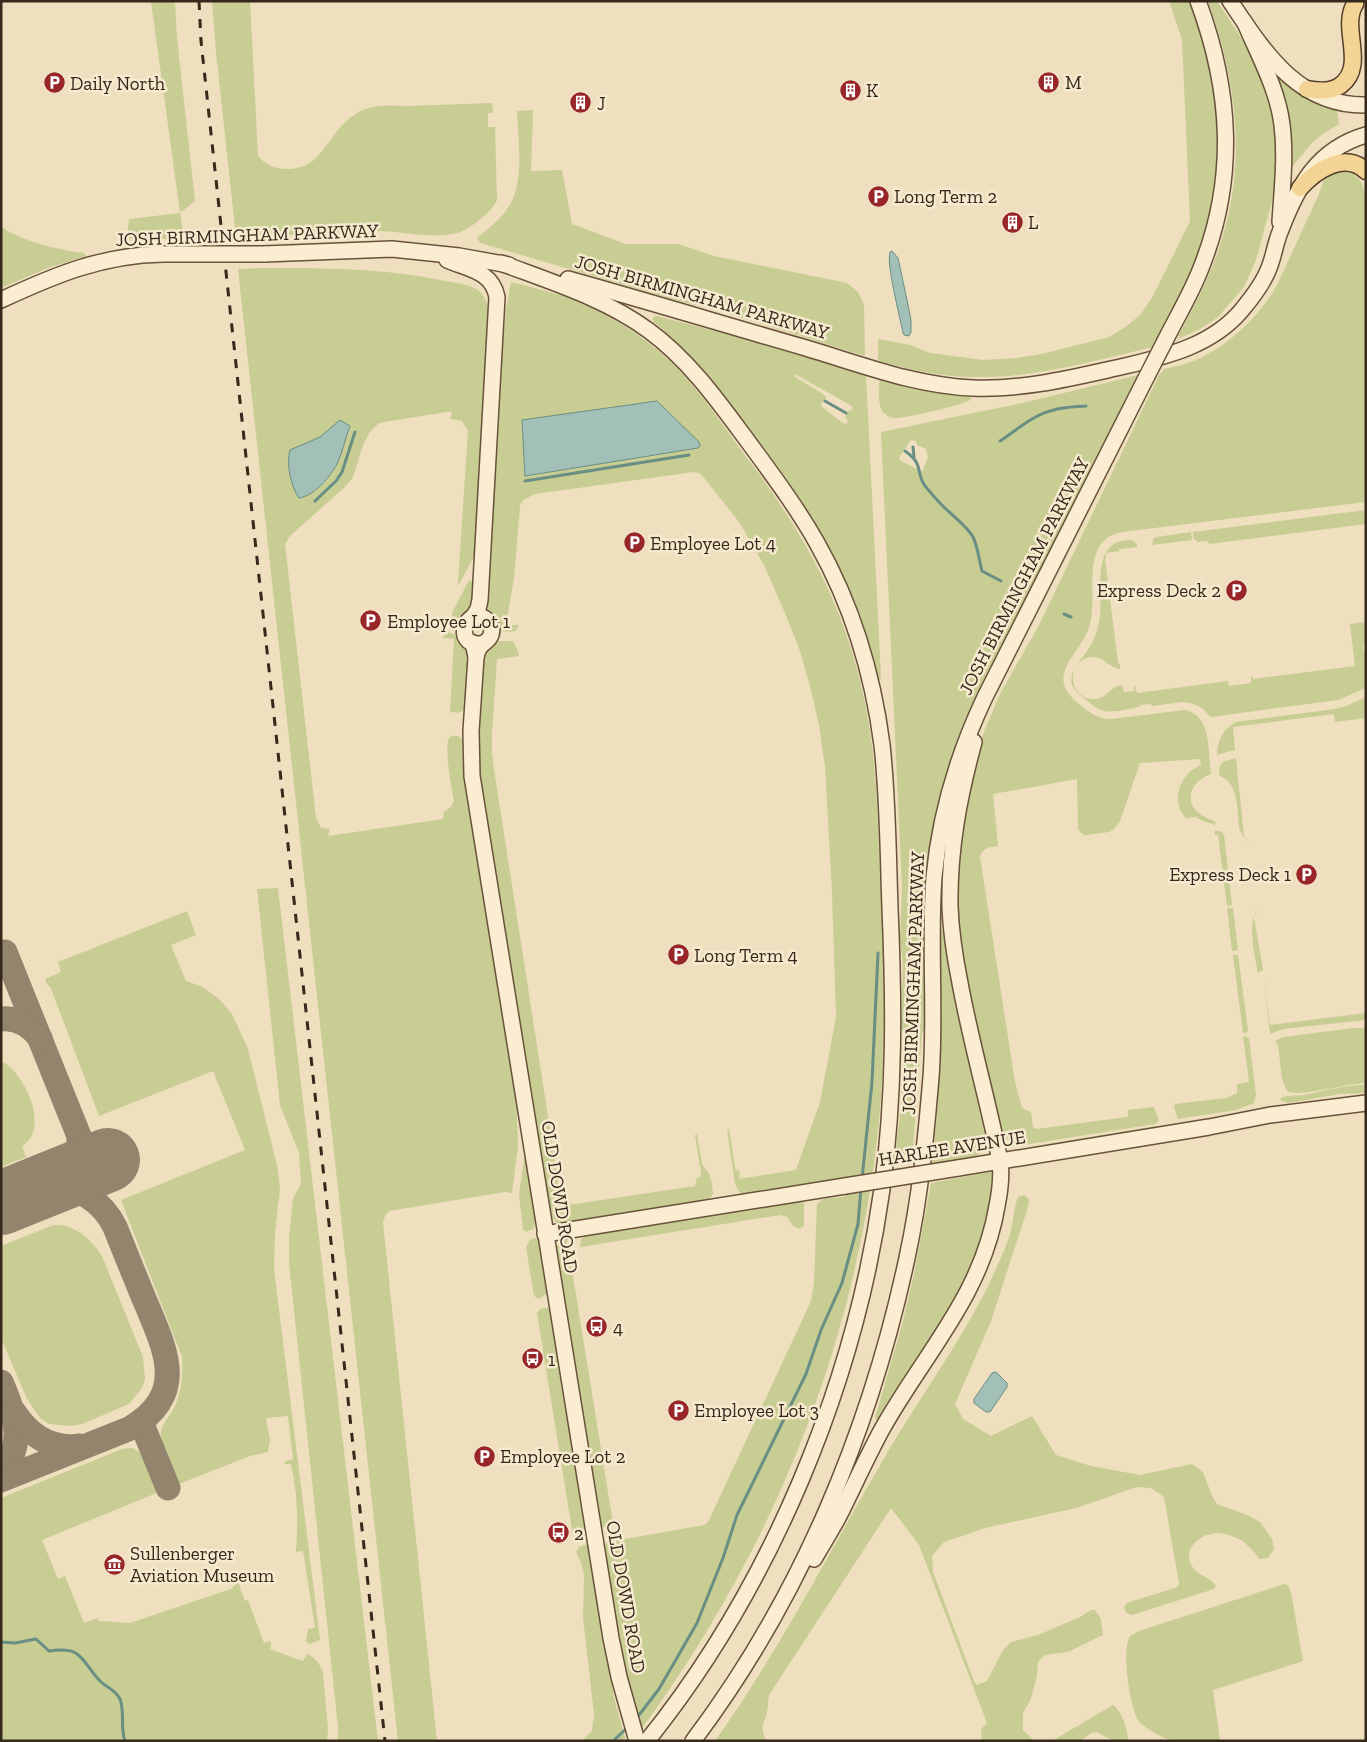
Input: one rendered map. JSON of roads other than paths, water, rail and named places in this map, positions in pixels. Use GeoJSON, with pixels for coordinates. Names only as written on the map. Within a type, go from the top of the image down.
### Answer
{"type":"FeatureCollection","features":[{"type":"Feature","properties":{"kind":"main road","name":"JOSH BIRMINGHAM PARKWAY"},"geometry":{"type":"LineString","coordinates":[[693,1741],[758,1646],[814,1539],[844,1469],[870,1398],[893,1318],[908,1255],[927,1127],[932,1056],[933,912],[938,843],[958,760],[970,727],[1008,649],[1201,268],[1212,235],[1225,167],[1224,98],[1215,54],[1198,1]]}},
{"type":"Feature","properties":{"kind":"main road"},"geometry":{"type":"LineString","coordinates":[[1230,1],[1279,68],[1307,89],[1343,102],[1366,105]]}},
{"type":"Feature","properties":{"kind":"main road"},"geometry":{"type":"LineString","coordinates":[[1307,89],[1334,88],[1346,81],[1351,75],[1355,58],[1351,16],[1355,3]]}},
{"type":"Feature","properties":{"kind":"main road"},"geometry":{"type":"LineString","coordinates":[[1355,3],[1366,66]]}},
{"type":"Feature","properties":{"kind":"main road"},"geometry":{"type":"LineString","coordinates":[[1246,23],[1268,76],[1282,124],[1284,147],[1279,233]]}},
{"type":"Feature","properties":{"kind":"main road"},"geometry":{"type":"LineString","coordinates":[[1279,233],[1300,188],[1310,172],[1326,156],[1342,144],[1366,135]]}},
{"type":"Feature","properties":{"kind":"main road"},"geometry":{"type":"LineString","coordinates":[[1300,188],[1333,164],[1342,162],[1356,164],[1366,171]]}},
{"type":"Feature","properties":{"kind":"main road","name":"JOSH BIRMINGHAM PARKWAY"},"geometry":{"type":"LineString","coordinates":[[1,300],[49,278],[94,263],[129,256],[264,254],[392,249],[501,263],[562,277],[936,385],[974,388],[1021,387],[1053,382],[1164,356],[1190,348],[1214,335],[1235,318],[1253,297],[1269,268],[1279,233]]}},
{"type":"Feature","properties":{"kind":"main road"},"geometry":{"type":"LineString","coordinates":[[424,252],[486,276],[494,285],[497,297],[480,600],[478,609],[473,617]]}},
{"type":"Feature","properties":{"kind":"main road","name":"JOSH BIRMINGHAM PARKWAY"},"geometry":{"type":"LineString","coordinates":[[501,263],[591,297],[622,313],[650,331],[676,353],[700,378],[782,488],[819,545],[848,608],[859,641],[869,675],[882,743],[892,947],[894,1046],[882,1188],[864,1286],[848,1347],[829,1406],[782,1521],[764,1558],[723,1631],[690,1684],[646,1741]]}},
{"type":"Feature","properties":{"kind":"main road","name":"OLD DOWD ROAD"},"geometry":{"type":"LineString","coordinates":[[477,648],[468,640],[464,632],[466,623],[473,617],[481,617],[489,621],[492,632],[490,638],[477,648],[471,731],[472,776],[611,1638],[624,1698],[637,1741]]}},
{"type":"Feature","properties":{"kind":"main road"},"geometry":{"type":"LineString","coordinates":[[758,1646],[807,1572],[838,1517],[880,1432],[957,1313],[988,1246],[1002,1173],[954,951],[950,900],[951,866],[955,824],[962,786],[974,742],[989,706],[1008,649]]}},
{"type":"Feature","properties":{"kind":"main road","name":"HARLEE AVENUE"},"geometry":{"type":"LineString","coordinates":[[545,1234],[1209,1127],[1270,1115],[1366,1103]]}},
{"type":"Feature","properties":{"kind":"water"},"geometry":{"type":"Polygon","coordinates":[[[892,251],[898,258],[911,320],[909,336],[903,333],[894,291],[889,258],[892,251]]]}},
{"type":"Feature","properties":{"kind":"water"},"geometry":{"type":"Polygon","coordinates":[[[657,401],[699,442],[700,446],[698,448],[525,476],[522,420],[657,401]]]}},
{"type":"Feature","properties":{"kind":"water"},"geometry":{"type":"Polygon","coordinates":[[[340,420],[350,426],[337,464],[316,490],[299,498],[290,475],[290,450],[320,437],[340,420]]]}},
{"type":"Feature","properties":{"kind":"water"},"geometry":{"type":"Polygon","coordinates":[[[996,1372],[1007,1383],[1007,1387],[990,1412],[986,1412],[974,1403],[974,1399],[992,1373],[996,1372]]]}},
{"type":"Feature","properties":{"kind":"waterway"},"geometry":{"type":"LineString","coordinates":[[825,401],[846,413]]}},
{"type":"Feature","properties":{"kind":"waterway"},"geometry":{"type":"LineString","coordinates":[[1000,441],[1047,412],[1062,408],[1086,406]]}},
{"type":"Feature","properties":{"kind":"waterway"},"geometry":{"type":"LineString","coordinates":[[315,501],[336,481],[342,472],[355,432]]}},
{"type":"Feature","properties":{"kind":"waterway"},"geometry":{"type":"LineString","coordinates":[[913,447],[914,457]]}},
{"type":"Feature","properties":{"kind":"waterway"},"geometry":{"type":"LineString","coordinates":[[905,451],[915,460],[925,486],[973,537],[982,571],[1001,581]]}},
{"type":"Feature","properties":{"kind":"waterway"},"geometry":{"type":"LineString","coordinates":[[525,481],[689,455]]}},
{"type":"Feature","properties":{"kind":"waterway"},"geometry":{"type":"LineString","coordinates":[[1064,614],[1071,617]]}},
{"type":"Feature","properties":{"kind":"waterway"},"geometry":{"type":"LineString","coordinates":[[862,1179],[872,1082],[878,953]]}},
{"type":"Feature","properties":{"kind":"waterway"},"geometry":{"type":"LineString","coordinates":[[636,1719],[659,1689],[697,1623],[723,1558],[737,1515],[806,1374],[821,1330],[842,1283],[858,1224],[861,1188]]}},
{"type":"Feature","properties":{"kind":"waterway"},"geometry":{"type":"LineString","coordinates":[[1,1642],[15,1643],[36,1639],[49,1651],[69,1651],[80,1656],[100,1681],[120,1699],[125,1741]]}},
{"type":"Feature","properties":{"kind":"waterway"},"geometry":{"type":"LineString","coordinates":[[613,1741],[628,1727]]}},
{"type":"Feature","properties":{"kind":"railway"},"geometry":{"type":"LineString","coordinates":[[199,1],[201,41],[385,1741]]}},
{"type":"Feature","properties":{"kind":"place","name":"M"},"geometry":{"type":"Point","coordinates":[1049,82]}},
{"type":"Feature","properties":{"kind":"place","name":"Daily North"},"geometry":{"type":"Point","coordinates":[54,83]}},
{"type":"Feature","properties":{"kind":"place","name":"K"},"geometry":{"type":"Point","coordinates":[850,90]}},
{"type":"Feature","properties":{"kind":"place","name":"J"},"geometry":{"type":"Point","coordinates":[581,103]}},
{"type":"Feature","properties":{"kind":"place","name":"Long Term 2"},"geometry":{"type":"Point","coordinates":[878,196]}},
{"type":"Feature","properties":{"kind":"place","name":"L"},"geometry":{"type":"Point","coordinates":[1012,222]}},
{"type":"Feature","properties":{"kind":"place","name":"Employee Lot 4"},"geometry":{"type":"Point","coordinates":[634,543]}},
{"type":"Feature","properties":{"kind":"place","name":"Express Deck 2"},"geometry":{"type":"Point","coordinates":[1237,590]}},
{"type":"Feature","properties":{"kind":"place","name":"Employee Lot 1"},"geometry":{"type":"Point","coordinates":[371,621]}},
{"type":"Feature","properties":{"kind":"place","name":"Express Deck 1"},"geometry":{"type":"Point","coordinates":[1307,874]}},
{"type":"Feature","properties":{"kind":"place","name":"Long Term 4"},"geometry":{"type":"Point","coordinates":[678,955]}},
{"type":"Feature","properties":{"kind":"place","name":"4"},"geometry":{"type":"Point","coordinates":[597,1327]}},
{"type":"Feature","properties":{"kind":"place","name":"1"},"geometry":{"type":"Point","coordinates":[532,1359]}},
{"type":"Feature","properties":{"kind":"place","name":"Employee Lot 3"},"geometry":{"type":"Point","coordinates":[678,1410]}},
{"type":"Feature","properties":{"kind":"place","name":"Employee Lot 2"},"geometry":{"type":"Point","coordinates":[484,1456]}},
{"type":"Feature","properties":{"kind":"place","name":"2"},"geometry":{"type":"Point","coordinates":[558,1533]}},
{"type":"Feature","properties":{"kind":"place","name":"Sullenberger Aviation Museum"},"geometry":{"type":"Point","coordinates":[114,1564]}}]}
